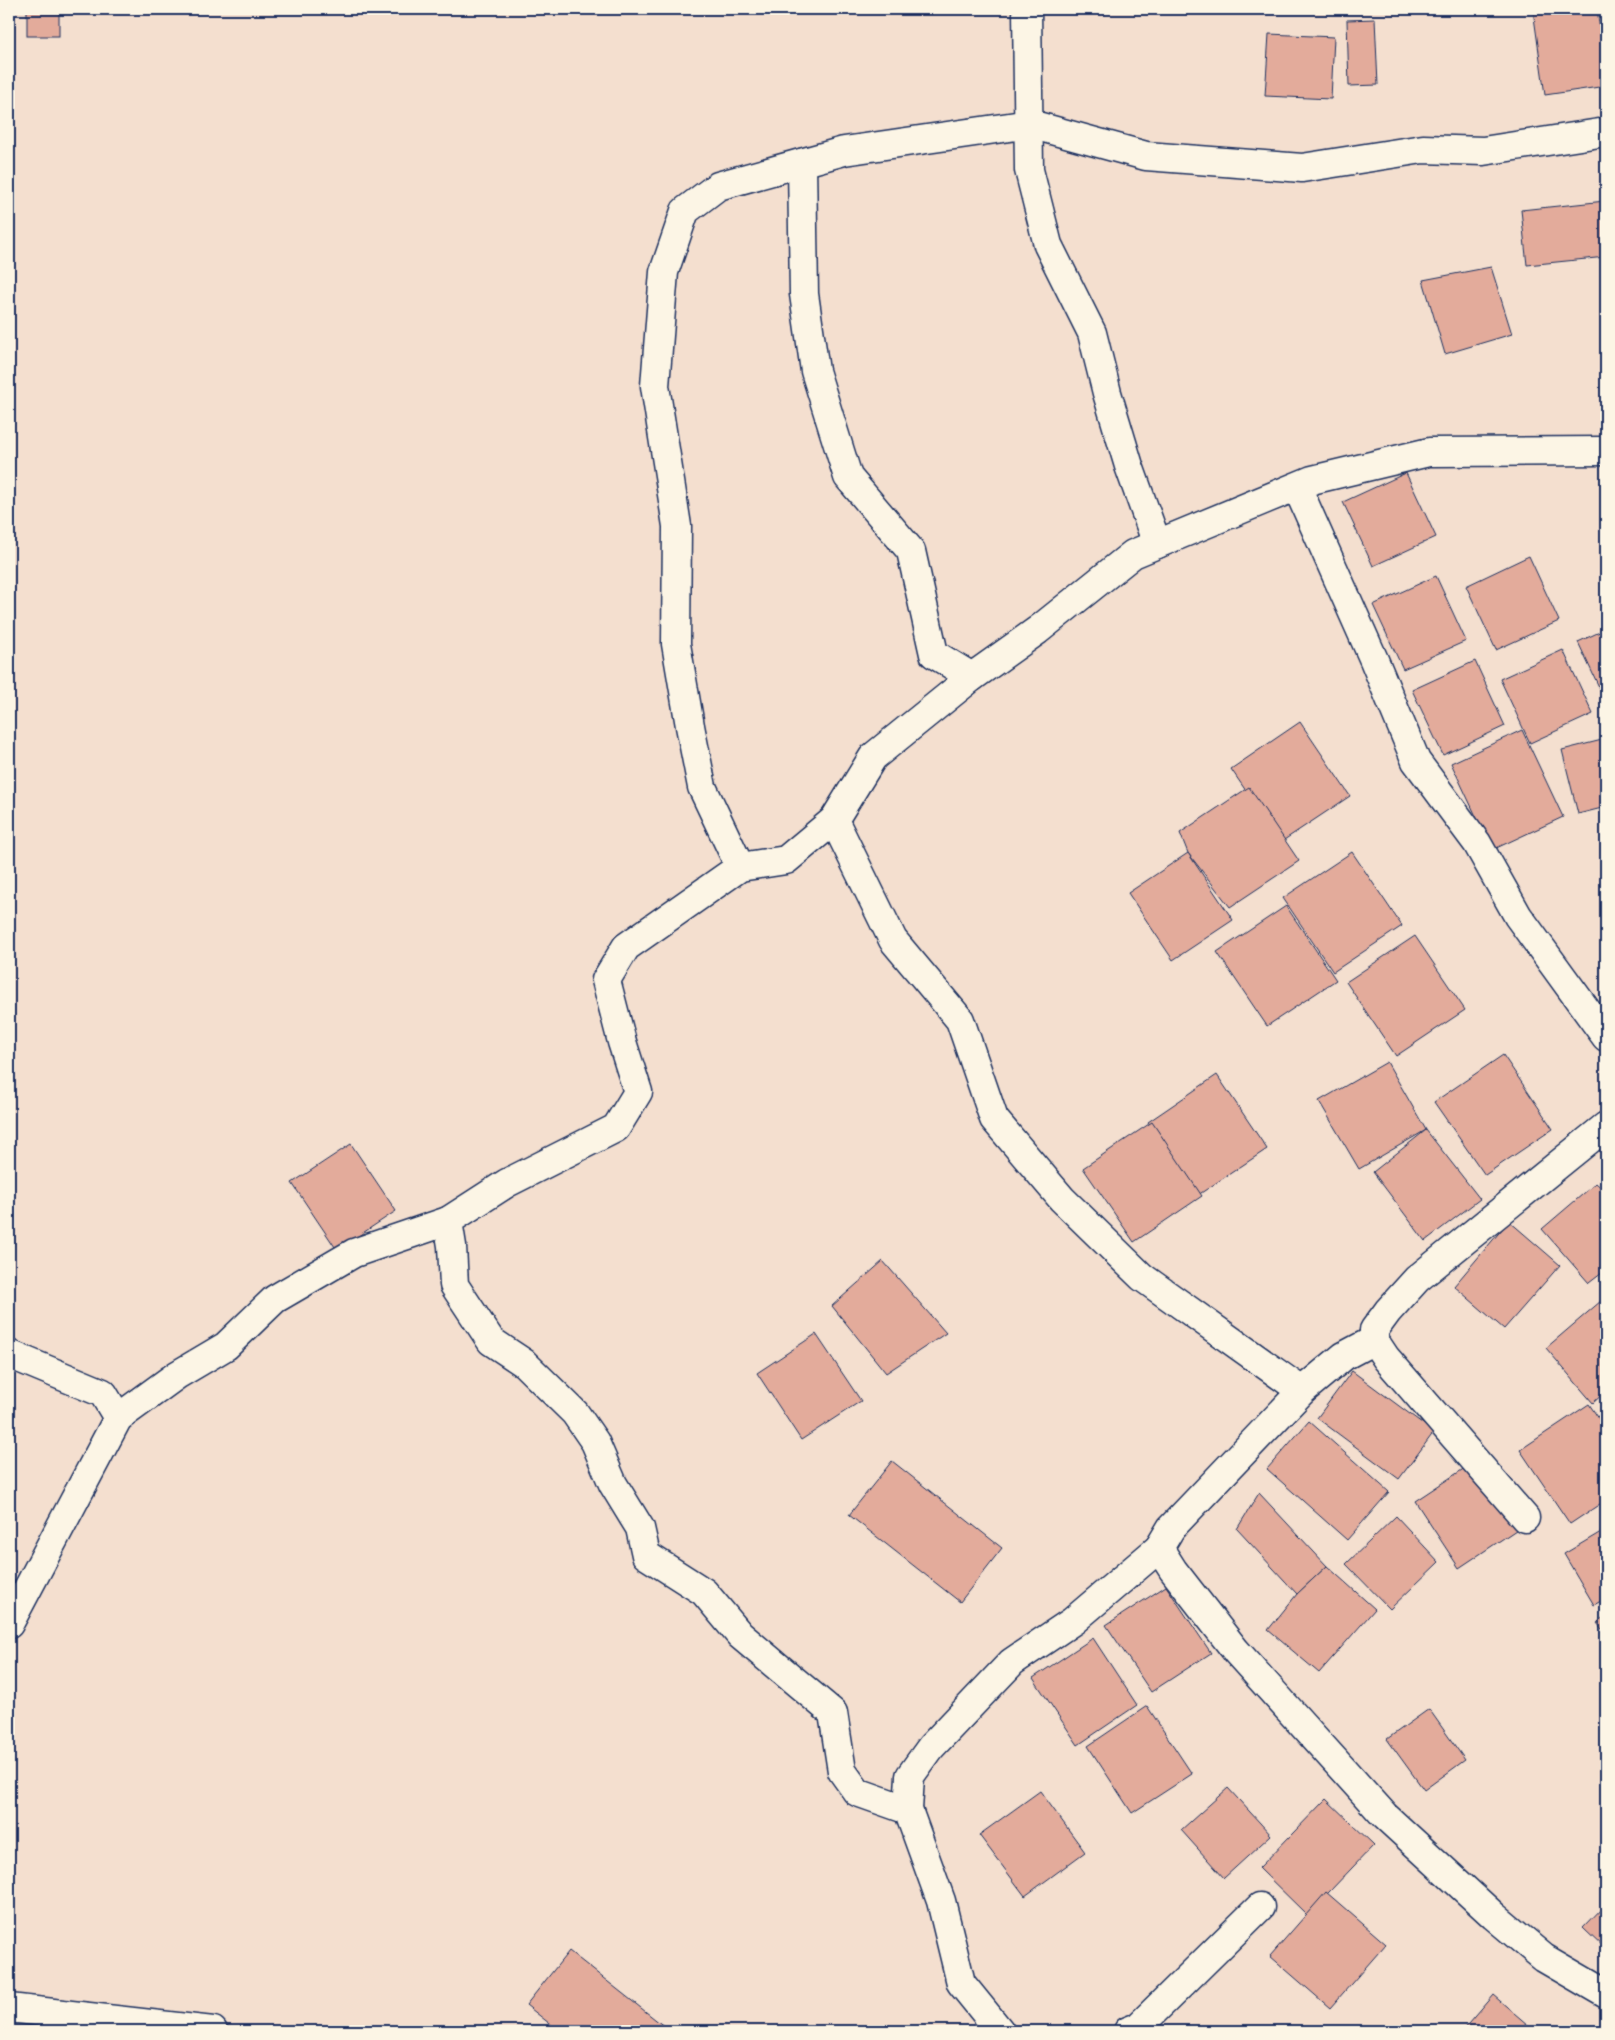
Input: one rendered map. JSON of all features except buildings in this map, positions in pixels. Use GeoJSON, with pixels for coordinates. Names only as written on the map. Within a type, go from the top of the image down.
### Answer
{"type":"FeatureCollection","features":[{"type":"Feature","properties":{"kind":"street"},"geometry":{"type":"LineString","coordinates":[[1027,9],[1030,124],[1029,170],[1048,245],[1092,333],[1107,393],[1129,466],[1157,544]]}},
{"type":"Feature","properties":{"kind":"street"},"geometry":{"type":"LineString","coordinates":[[740,867],[702,787],[676,644],[677,526],[655,386],[664,272],[684,211],[718,186],[844,151],[1030,124],[1146,156],[1302,168],[1424,149],[1483,151],[1606,132]]}},
{"type":"Feature","properties":{"kind":"street"},"geometry":{"type":"LineString","coordinates":[[802,163],[804,294],[815,370],[848,477],[911,551],[934,654],[972,677]]}},
{"type":"Feature","properties":{"kind":"street"},"geometry":{"type":"LineString","coordinates":[[9,1624],[118,1418],[177,1375],[226,1346],[274,1299],[354,1253],[448,1221],[507,1183],[616,1128],[638,1092],[622,1042],[606,980],[626,947],[740,867],[786,860],[834,820],[873,757],[972,677],[1038,630],[1133,554],[1312,480],[1429,452],[1606,451]]}},
{"type":"Feature","properties":{"kind":"street"},"geometry":{"type":"LineString","coordinates":[[1297,486],[1374,660],[1416,762],[1477,843],[1518,916],[1606,1037]]}},
{"type":"Feature","properties":{"kind":"street"},"geometry":{"type":"LineString","coordinates":[[834,820],[893,940],[960,1020],[994,1119],[1062,1199],[1142,1276],[1302,1391]]}},
{"type":"Feature","properties":{"kind":"street"},"geometry":{"type":"LineString","coordinates":[[1525,1518],[1386,1358],[1374,1340],[1374,1330],[1388,1311],[1417,1279],[1606,1126]]}},
{"type":"Feature","properties":{"kind":"street"},"geometry":{"type":"LineString","coordinates":[[448,1221],[452,1246],[454,1285],[491,1341],[524,1363],[574,1413],[595,1442],[613,1484],[640,1528],[646,1555],[704,1592],[740,1635],[833,1713],[842,1771],[858,1792],[908,1810]]}},
{"type":"Feature","properties":{"kind":"street"},"geometry":{"type":"LineString","coordinates":[[1000,2031],[961,1983],[941,1901],[908,1810],[910,1776],[931,1747],[1012,1662],[1073,1621],[1159,1548],[1170,1528],[1302,1391],[1344,1356],[1374,1340]]}},
{"type":"Feature","properties":{"kind":"street"},"geometry":{"type":"LineString","coordinates":[[9,1354],[103,1393],[118,1418]]}},
{"type":"Feature","properties":{"kind":"street"},"geometry":{"type":"LineString","coordinates":[[1159,1548],[1172,1570],[1236,1651],[1385,1816],[1494,1916],[1544,1958],[1606,1994]]}},
{"type":"Feature","properties":{"kind":"street"},"geometry":{"type":"LineString","coordinates":[[1128,2031],[1138,2027],[1260,1907]]}},
{"type":"Feature","properties":{"kind":"street"},"geometry":{"type":"LineString","coordinates":[[9,2008],[213,2031]]}}]}
